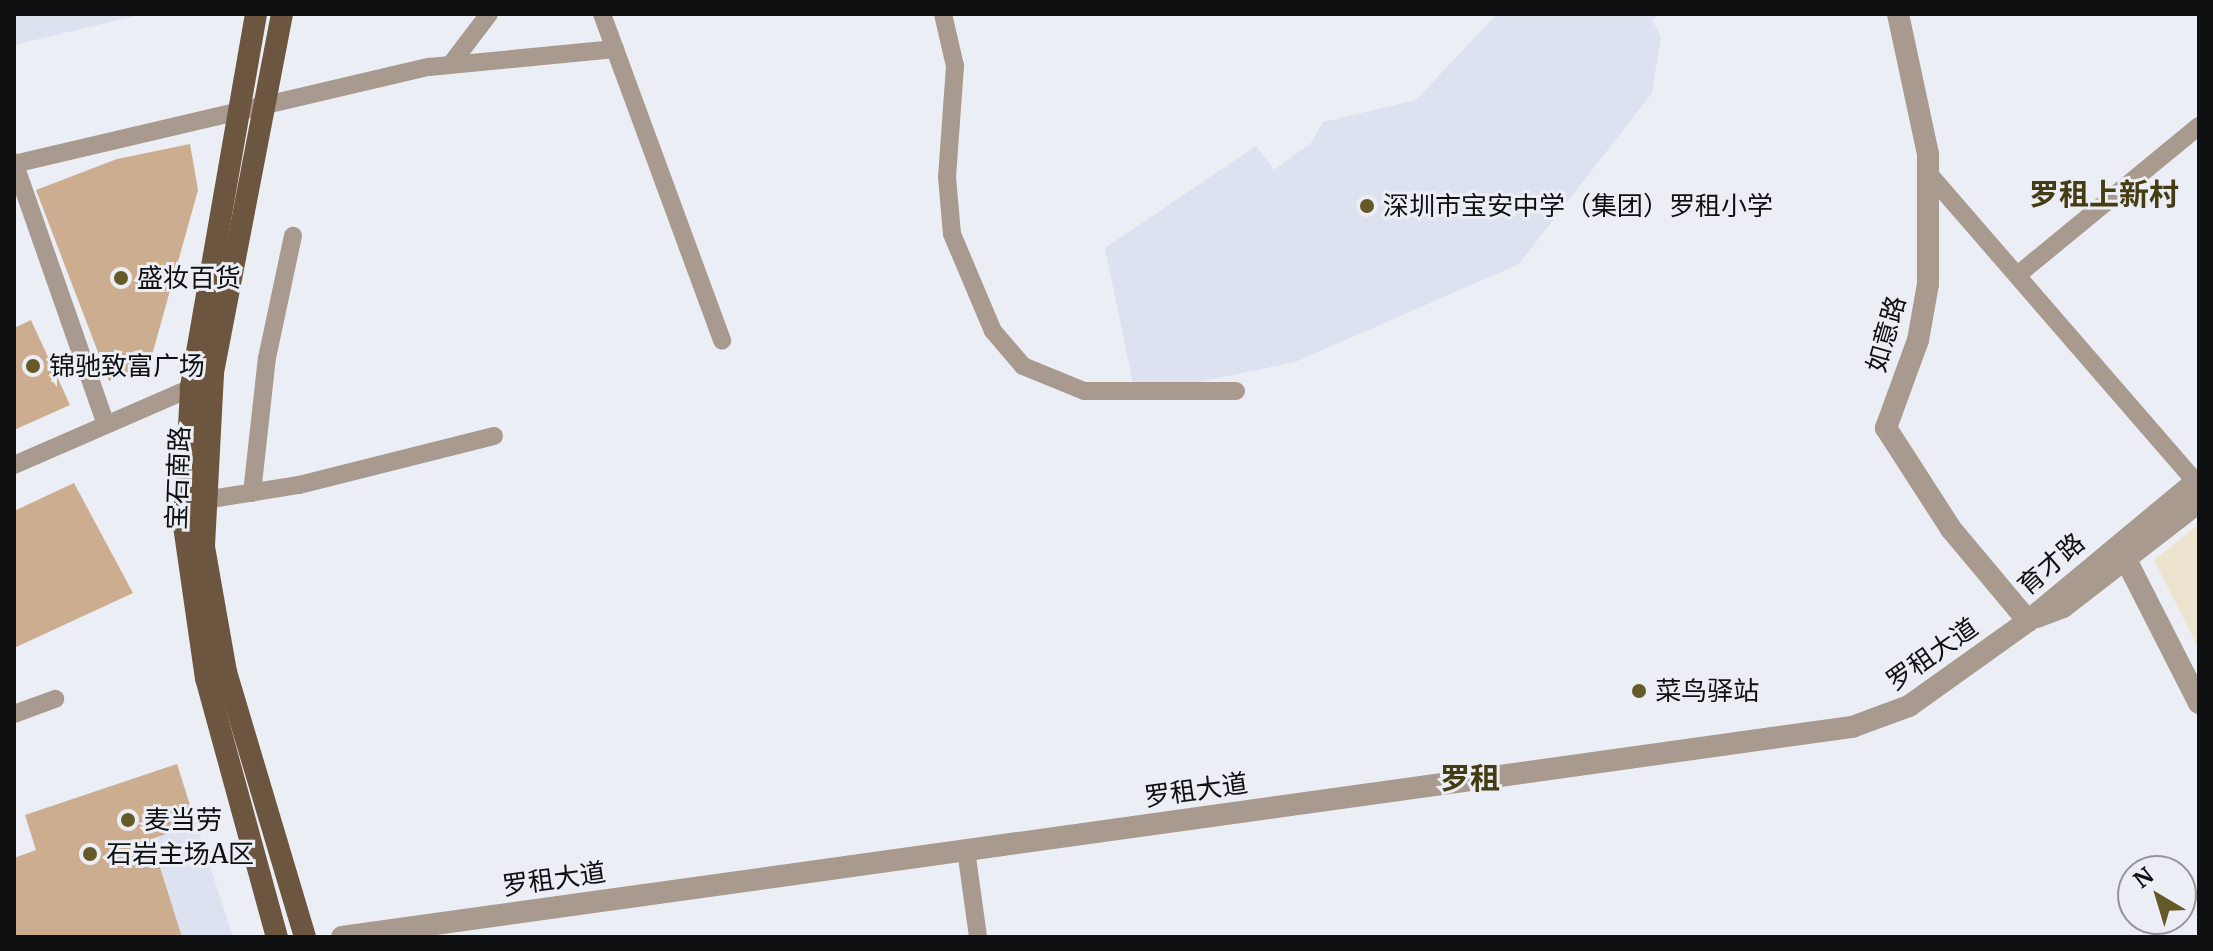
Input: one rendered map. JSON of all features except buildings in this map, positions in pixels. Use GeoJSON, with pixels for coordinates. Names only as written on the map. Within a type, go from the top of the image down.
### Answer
{"type":"FeatureCollection","features":[{"type":"Feature","properties":{"kind":"main road","name":"宝石南路"},"geometry":{"type":"LineString","coordinates":[[256,14],[242,112],[191,388],[184,526],[197,637],[277,937]]}},
{"type":"Feature","properties":{"kind":"main road","name":"宝石南路"},"geometry":{"type":"LineString","coordinates":[[282,14],[268,106],[213,374],[204,500],[216,632],[305,937]]}},
{"type":"Feature","properties":{"kind":"street"},"geometry":{"type":"LineString","coordinates":[[451,64],[489,14]]}},
{"type":"Feature","properties":{"kind":"street"},"geometry":{"type":"LineString","coordinates":[[602,14],[722,341]]}},
{"type":"Feature","properties":{"kind":"street"},"geometry":{"type":"LineString","coordinates":[[943,14],[955,66],[947,177],[952,234],[993,331],[1023,366],[1084,391],[1236,391]]}},
{"type":"Feature","properties":{"kind":"street","name":"如意路"},"geometry":{"type":"LineString","coordinates":[[1898,14],[1929,174],[1928,284],[1918,340],[1886,428],[1951,529],[2028,621]]}},
{"type":"Feature","properties":{"kind":"street"},"geometry":{"type":"LineString","coordinates":[[105,422],[14,163],[451,64],[615,49]]}},
{"type":"Feature","properties":{"kind":"street"},"geometry":{"type":"LineString","coordinates":[[2020,273],[2199,126]]}},
{"type":"Feature","properties":{"kind":"street"},"geometry":{"type":"LineString","coordinates":[[1929,174],[2020,273],[2198,488]]}},
{"type":"Feature","properties":{"kind":"street"},"geometry":{"type":"LineString","coordinates":[[252,493],[267,358],[293,236]]}},
{"type":"Feature","properties":{"kind":"street"},"geometry":{"type":"LineString","coordinates":[[14,465],[105,422],[191,388]]}},
{"type":"Feature","properties":{"kind":"street"},"geometry":{"type":"LineString","coordinates":[[204,500],[252,493],[494,436]]}},
{"type":"Feature","properties":{"kind":"street","name":"育才路"},"geometry":{"type":"LineString","coordinates":[[2028,621],[2063,607],[2198,488]]}},
{"type":"Feature","properties":{"kind":"street"},"geometry":{"type":"LineString","coordinates":[[2122,552],[2199,703]]}},
{"type":"Feature","properties":{"kind":"street","name":"罗租大道"},"geometry":{"type":"LineString","coordinates":[[342,937],[1852,727],[1909,706],[2028,621]]}},
{"type":"Feature","properties":{"kind":"street"},"geometry":{"type":"LineString","coordinates":[[14,714],[55,699]]}},
{"type":"Feature","properties":{"kind":"street"},"geometry":{"type":"LineString","coordinates":[[966,850],[978,937]]}},
{"type":"Feature","properties":{"kind":"shaded area"},"geometry":{"type":"Polygon","coordinates":[[[14,14],[144,14],[14,45],[14,14]]]}},
{"type":"Feature","properties":{"kind":"shaded area","name":"深圳市宝安中学（集团）罗租小学"},"geometry":{"type":"Polygon","coordinates":[[[1497,14],[1660,14],[1652,20],[1661,37],[1652,93],[1519,264],[1295,362],[1200,382],[1133,384],[1105,248],[1256,146],[1274,170],[1311,143],[1323,122],[1416,100],[1497,14]]]}},
{"type":"Feature","properties":{"kind":"shaded area"},"geometry":{"type":"Polygon","coordinates":[[[2199,524],[2199,649],[2154,560],[2199,524]]]}},
{"type":"Feature","properties":{"kind":"shaded area","name":"石岩主场A区"},"geometry":{"type":"Polygon","coordinates":[[[177,764],[233,937],[14,937],[14,858],[36,850],[25,815],[177,764]]]}},
{"type":"Feature","properties":{"kind":"place","name":"深圳市宝安中学（集团）罗租小学"},"geometry":{"type":"Point","coordinates":[1367,206]}},
{"type":"Feature","properties":{"kind":"place","name":"盛妆百货"},"geometry":{"type":"Point","coordinates":[121,278]}},
{"type":"Feature","properties":{"kind":"place","name":"锦驰致富广场"},"geometry":{"type":"Point","coordinates":[33,366]}},
{"type":"Feature","properties":{"kind":"place","name":"菜鸟驿站"},"geometry":{"type":"Point","coordinates":[1639,691]}},
{"type":"Feature","properties":{"kind":"place","name":"麦当劳"},"geometry":{"type":"Point","coordinates":[128,820]}},
{"type":"Feature","properties":{"kind":"place","name":"石岩主场A区"},"geometry":{"type":"Point","coordinates":[90,854]}},
{"type":"Feature","properties":{"kind":"district","name":"罗租上新村"},"geometry":{"type":"Point","coordinates":[2104,194]}},
{"type":"Feature","properties":{"kind":"district","name":"罗租"},"geometry":{"type":"Point","coordinates":[1470,778]}}]}
